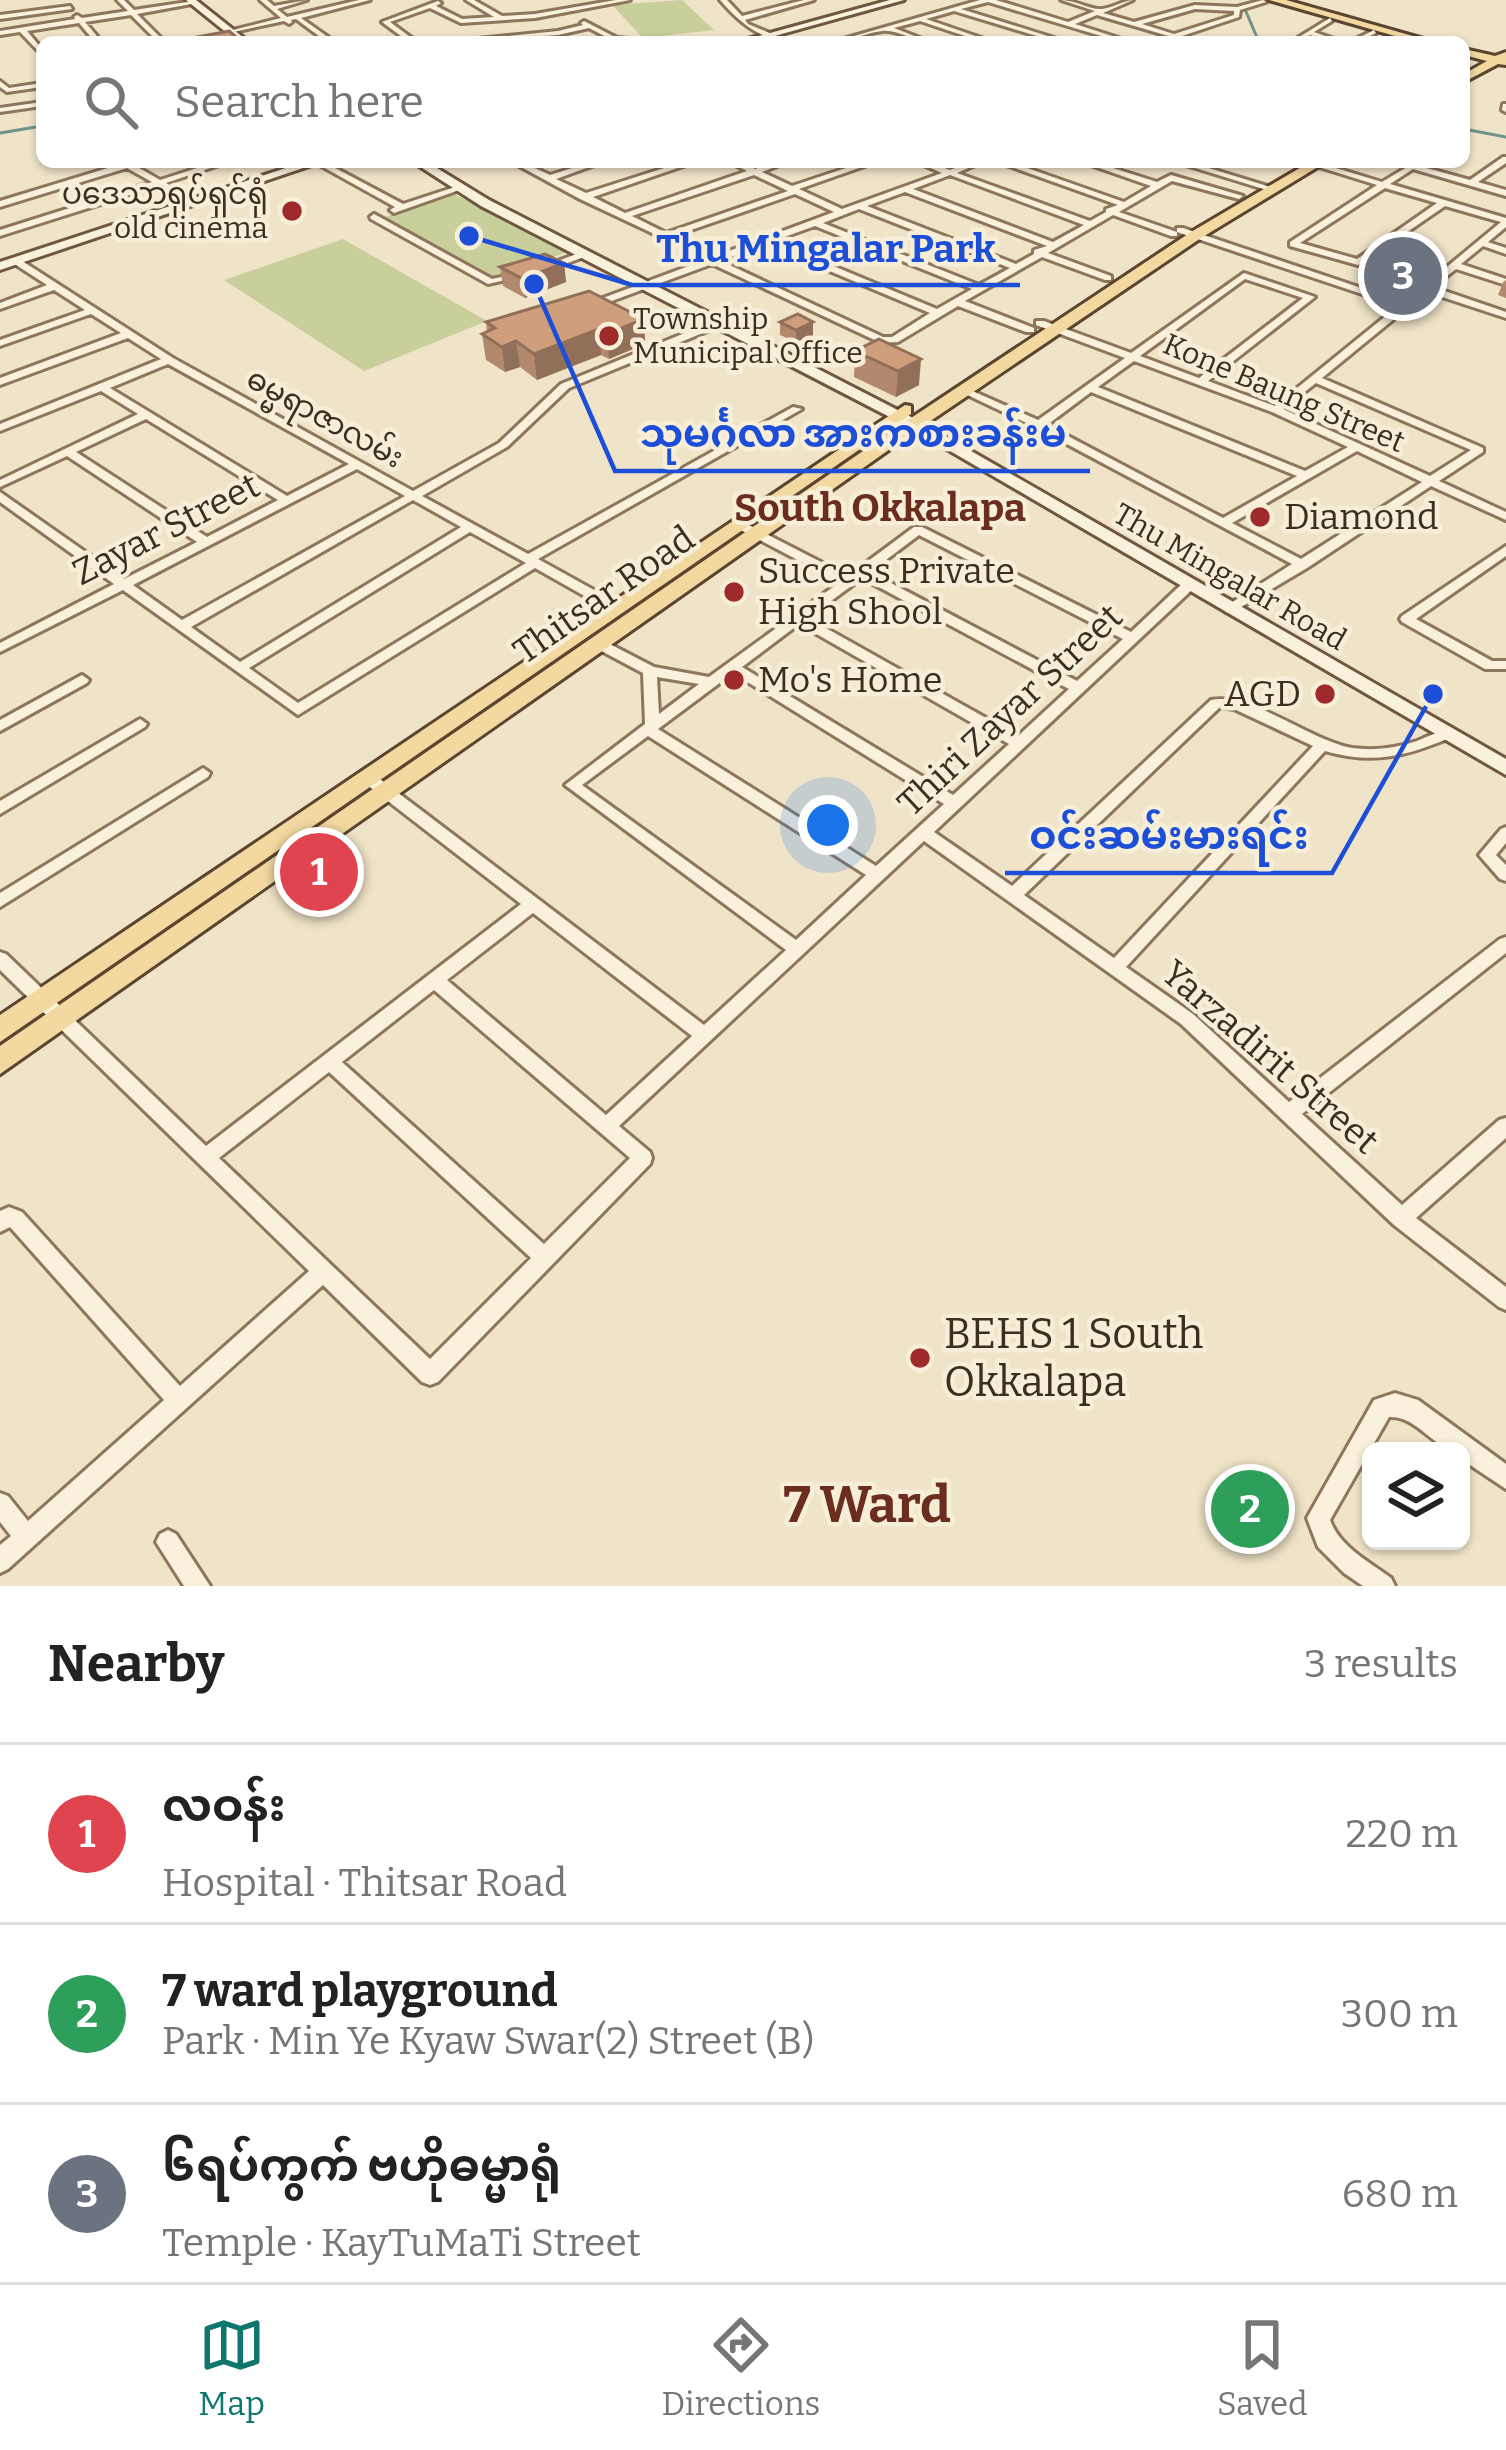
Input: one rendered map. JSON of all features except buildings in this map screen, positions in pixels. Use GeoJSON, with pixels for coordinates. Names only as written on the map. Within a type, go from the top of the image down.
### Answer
{"type":"FeatureCollection","features":[{"type":"Feature","properties":{"kind":"main road"},"geometry":{"type":"LineString","coordinates":[[764,36],[899,0]]}},
{"type":"Feature","properties":{"kind":"main road"},"geometry":{"type":"LineString","coordinates":[[1274,0],[1389,36]]}},
{"type":"Feature","properties":{"kind":"main road"},"geometry":{"type":"LineString","coordinates":[[1260,1],[1404,36]]}},
{"type":"Feature","properties":{"kind":"main road"},"geometry":{"type":"LineString","coordinates":[[192,2],[236,36]]}},
{"type":"Feature","properties":{"kind":"main road"},"geometry":{"type":"LineString","coordinates":[[0,266],[299,168]]}},
{"type":"Feature","properties":{"kind":"main road","name":"Thu Mingalar Road"},"geometry":{"type":"LineString","coordinates":[[429,168],[905,420],[1506,768]]}},
{"type":"Feature","properties":{"kind":"main road","name":"Thitsar Road"},"geometry":{"type":"LineString","coordinates":[[905,420],[964,391],[1108,278],[1301,168]]}},
{"type":"Feature","properties":{"kind":"main road","name":"Thitsar Road"},"geometry":{"type":"LineString","coordinates":[[0,1030],[597,643],[747,529],[905,420],[1239,196],[1265,187]]}},
{"type":"Feature","properties":{"kind":"main road","name":"Thitsar Road"},"geometry":{"type":"LineString","coordinates":[[0,1062],[616,608],[747,529]]}},
{"type":"Feature","properties":{"kind":"street"},"geometry":{"type":"LineString","coordinates":[[120,0],[155,36]]}},
{"type":"Feature","properties":{"kind":"street"},"geometry":{"type":"LineString","coordinates":[[263,0],[321,36]]}},
{"type":"Feature","properties":{"kind":"street"},"geometry":{"type":"LineString","coordinates":[[272,8],[304,0]]}},
{"type":"Feature","properties":{"kind":"street"},"geometry":{"type":"LineString","coordinates":[[231,32],[294,21],[367,0]]}},
{"type":"Feature","properties":{"kind":"street"},"geometry":{"type":"LineString","coordinates":[[405,36],[385,22],[442,0]]}},
{"type":"Feature","properties":{"kind":"street"},"geometry":{"type":"LineString","coordinates":[[469,0],[502,18]]}},
{"type":"Feature","properties":{"kind":"street"},"geometry":{"type":"LineString","coordinates":[[541,0],[609,36]]}},
{"type":"Feature","properties":{"kind":"street"},"geometry":{"type":"LineString","coordinates":[[433,7],[459,21],[627,0]]}},
{"type":"Feature","properties":{"kind":"street"},"geometry":{"type":"LineString","coordinates":[[723,0],[739,19],[771,36]]}},
{"type":"Feature","properties":{"kind":"street"},"geometry":{"type":"LineString","coordinates":[[767,0],[785,7]]}},
{"type":"Feature","properties":{"kind":"street"},"geometry":{"type":"LineString","coordinates":[[739,19],[811,0]]}},
{"type":"Feature","properties":{"kind":"street"},"geometry":{"type":"LineString","coordinates":[[857,36],[988,0],[1108,36]]}},
{"type":"Feature","properties":{"kind":"street"},"geometry":{"type":"LineString","coordinates":[[1064,0],[1165,36]]}},
{"type":"Feature","properties":{"kind":"street"},"geometry":{"type":"LineString","coordinates":[[954,9],[1045,36],[1128,0]]}},
{"type":"Feature","properties":{"kind":"street"},"geometry":{"type":"LineString","coordinates":[[1135,24],[1196,7],[1237,9],[1260,1]]}},
{"type":"Feature","properties":{"kind":"street"},"geometry":{"type":"LineString","coordinates":[[0,33],[192,2]]}},
{"type":"Feature","properties":{"kind":"street"},"geometry":{"type":"LineString","coordinates":[[0,17],[67,4],[93,36]]}},
{"type":"Feature","properties":{"kind":"street"},"geometry":{"type":"LineString","coordinates":[[1181,36],[1238,16],[1237,9]]}},
{"type":"Feature","properties":{"kind":"street"},"geometry":{"type":"LineString","coordinates":[[920,19],[972,36]]}},
{"type":"Feature","properties":{"kind":"street"},"geometry":{"type":"LineString","coordinates":[[1304,36],[1330,20]]}},
{"type":"Feature","properties":{"kind":"street"},"geometry":{"type":"LineString","coordinates":[[523,36],[590,26]]}},
{"type":"Feature","properties":{"kind":"street"},"geometry":{"type":"LineString","coordinates":[[887,28],[910,36]]}},
{"type":"Feature","properties":{"kind":"street"},"geometry":{"type":"LineString","coordinates":[[23,31],[36,46]]}},
{"type":"Feature","properties":{"kind":"street"},"geometry":{"type":"LineString","coordinates":[[1366,36],[1374,32]]}},
{"type":"Feature","properties":{"kind":"street"},"geometry":{"type":"LineString","coordinates":[[1309,33],[1319,36]]}},
{"type":"Feature","properties":{"kind":"street"},"geometry":{"type":"LineString","coordinates":[[0,83],[11,90],[36,86]]}},
{"type":"Feature","properties":{"kind":"street"},"geometry":{"type":"LineString","coordinates":[[0,110],[36,105]]}},
{"type":"Feature","properties":{"kind":"street"},"geometry":{"type":"LineString","coordinates":[[1471,183],[1506,159],[1486,154]]}},
{"type":"Feature","properties":{"kind":"street"},"geometry":{"type":"LineString","coordinates":[[0,203],[113,168]]}},
{"type":"Feature","properties":{"kind":"street"},"geometry":{"type":"LineString","coordinates":[[136,168],[194,202]]}},
{"type":"Feature","properties":{"kind":"street"},"geometry":{"type":"LineString","coordinates":[[0,223],[5,231],[205,168]]}},
{"type":"Feature","properties":{"kind":"street"},"geometry":{"type":"LineString","coordinates":[[328,168],[401,207]]}},
{"type":"Feature","properties":{"kind":"street"},"geometry":{"type":"LineString","coordinates":[[528,168],[664,236],[855,168]]}},
{"type":"Feature","properties":{"kind":"street"},"geometry":{"type":"LineString","coordinates":[[548,178],[580,168]]}},
{"type":"Feature","properties":{"kind":"street"},"geometry":{"type":"LineString","coordinates":[[583,197],[672,168]]}},
{"type":"Feature","properties":{"kind":"street"},"geometry":{"type":"LineString","coordinates":[[746,168],[841,212]]}},
{"type":"Feature","properties":{"kind":"street"},"geometry":{"type":"LineString","coordinates":[[622,216],[766,168]]}},
{"type":"Feature","properties":{"kind":"street"},"geometry":{"type":"LineString","coordinates":[[936,168],[1087,223]]}},
{"type":"Feature","properties":{"kind":"street"},"geometry":{"type":"LineString","coordinates":[[570,314],[962,168]]}},
{"type":"Feature","properties":{"kind":"street"},"geometry":{"type":"LineString","coordinates":[[1019,168],[1123,204]]}},
{"type":"Feature","properties":{"kind":"street"},"geometry":{"type":"LineString","coordinates":[[1105,168],[1157,185]]}},
{"type":"Feature","properties":{"kind":"street"},"geometry":{"type":"LineString","coordinates":[[1208,168],[1265,187]]}},
{"type":"Feature","properties":{"kind":"street"},"geometry":{"type":"LineString","coordinates":[[1326,168],[1506,222]]}},
{"type":"Feature","properties":{"kind":"street"},"geometry":{"type":"LineString","coordinates":[[1409,168],[1293,244],[1352,262],[1443,202]]}},
{"type":"Feature","properties":{"kind":"street"},"geometry":{"type":"LineString","coordinates":[[1419,168],[1506,193]]}},
{"type":"Feature","properties":{"kind":"street"},"geometry":{"type":"LineString","coordinates":[[712,260],[887,341],[1157,185],[1177,178],[1239,196]]}},
{"type":"Feature","properties":{"kind":"street"},"geometry":{"type":"LineString","coordinates":[[461,188],[374,217],[491,282],[584,254]]}},
{"type":"Feature","properties":{"kind":"street"},"geometry":{"type":"LineString","coordinates":[[905,189],[1050,244]]}},
{"type":"Feature","properties":{"kind":"street"},"geometry":{"type":"LineString","coordinates":[[859,206],[1013,266]]}},
{"type":"Feature","properties":{"kind":"street"},"geometry":{"type":"LineString","coordinates":[[1109,212],[1404,305]]}},
{"type":"Feature","properties":{"kind":"street"},"geometry":{"type":"LineString","coordinates":[[814,222],[977,288]]}},
{"type":"Feature","properties":{"kind":"street"},"geometry":{"type":"LineString","coordinates":[[1276,410],[1506,222]]}},
{"type":"Feature","properties":{"kind":"street"},"geometry":{"type":"LineString","coordinates":[[765,241],[938,313]]}},
{"type":"Feature","properties":{"kind":"street"},"geometry":{"type":"LineString","coordinates":[[1481,243],[1506,251]]}},
{"type":"Feature","properties":{"kind":"street"},"geometry":{"type":"LineString","coordinates":[[1374,251],[1443,274]]}},
{"type":"Feature","properties":{"kind":"street"},"geometry":{"type":"LineString","coordinates":[[1036,252],[1108,278]]}},
{"type":"Feature","properties":{"kind":"street","name":"ဓမ္မရာဇာလမ်း"},"geometry":{"type":"LineString","coordinates":[[16,261],[127,335],[616,608]]}},
{"type":"Feature","properties":{"kind":"street"},"geometry":{"type":"LineString","coordinates":[[1454,265],[1506,282]]}},
{"type":"Feature","properties":{"kind":"street"},"geometry":{"type":"LineString","coordinates":[[1039,425],[1247,274],[1310,297],[1201,382]]}},
{"type":"Feature","properties":{"kind":"street"},"geometry":{"type":"LineString","coordinates":[[0,306],[52,287]]}},
{"type":"Feature","properties":{"kind":"street"},"geometry":{"type":"LineString","coordinates":[[1426,288],[1506,315]]}},
{"type":"Feature","properties":{"kind":"street","name":"Kone Baung Street"},"geometry":{"type":"LineString","coordinates":[[955,301],[1134,357],[1276,410],[1506,517]]}},
{"type":"Feature","properties":{"kind":"street"},"geometry":{"type":"LineString","coordinates":[[590,306],[608,316]]}},
{"type":"Feature","properties":{"kind":"street"},"geometry":{"type":"LineString","coordinates":[[0,343],[90,311]]}},
{"type":"Feature","properties":{"kind":"street"},"geometry":{"type":"LineString","coordinates":[[184,625],[503,445],[565,386],[718,323]]}},
{"type":"Feature","properties":{"kind":"street"},"geometry":{"type":"LineString","coordinates":[[0,382],[127,335]]}},
{"type":"Feature","properties":{"kind":"street"},"geometry":{"type":"LineString","coordinates":[[645,335],[663,345]]}},
{"type":"Feature","properties":{"kind":"street"},"geometry":{"type":"LineString","coordinates":[[0,428],[169,359]]}},
{"type":"Feature","properties":{"kind":"street"},"geometry":{"type":"LineString","coordinates":[[1231,608],[1479,450],[1314,378]]}},
{"type":"Feature","properties":{"kind":"street"},"geometry":{"type":"LineString","coordinates":[[101,387],[287,500]]}},
{"type":"Feature","properties":{"kind":"street"},"geometry":{"type":"LineString","coordinates":[[1090,388],[1306,476]]}},
{"type":"Feature","properties":{"kind":"street"},"geometry":{"type":"LineString","coordinates":[[964,391],[1039,425],[1303,565]]}},
{"type":"Feature","properties":{"kind":"street"},"geometry":{"type":"LineString","coordinates":[[0,496],[302,711],[533,560],[797,409]]}},
{"type":"Feature","properties":{"kind":"street"},"geometry":{"type":"LineString","coordinates":[[0,484],[142,416]]}},
{"type":"Feature","properties":{"kind":"street"},"geometry":{"type":"LineString","coordinates":[[1225,522],[1358,446]]}},
{"type":"Feature","properties":{"kind":"street"},"geometry":{"type":"LineString","coordinates":[[68,452],[206,542]]}},
{"type":"Feature","properties":{"kind":"street","name":"Zayar Street"},"geometry":{"type":"LineString","coordinates":[[0,648],[358,464]]}},
{"type":"Feature","properties":{"kind":"street"},"geometry":{"type":"LineString","coordinates":[[241,667],[471,526]]}},
{"type":"Feature","properties":{"kind":"street"},"geometry":{"type":"LineString","coordinates":[[747,529],[855,576],[1078,688]]}},
{"type":"Feature","properties":{"kind":"street"},"geometry":{"type":"LineString","coordinates":[[797,949],[574,789],[575,782],[910,533],[926,531],[1132,638]]}},
{"type":"Feature","properties":{"kind":"street"},"geometry":{"type":"LineString","coordinates":[[1506,550],[1406,620],[1490,666],[1506,665]]}},
{"type":"Feature","properties":{"kind":"street","name":"Thiri Zayar Street"},"geometry":{"type":"LineString","coordinates":[[608,1125],[1190,584]]}},
{"type":"Feature","properties":{"kind":"street"},"geometry":{"type":"LineString","coordinates":[[799,617],[1019,742]]}},
{"type":"Feature","properties":{"kind":"street"},"geometry":{"type":"LineString","coordinates":[[597,643],[650,670],[712,682]]}},
{"type":"Feature","properties":{"kind":"street"},"geometry":{"type":"LineString","coordinates":[[732,667],[954,803]]}},
{"type":"Feature","properties":{"kind":"street"},"geometry":{"type":"LineString","coordinates":[[650,670],[650,728]]}},
{"type":"Feature","properties":{"kind":"street"},"geometry":{"type":"LineString","coordinates":[[0,726],[82,680]]}},
{"type":"Feature","properties":{"kind":"street"},"geometry":{"type":"LineString","coordinates":[[1013,896],[1216,703],[1240,706],[1322,745],[1373,757],[1406,753],[1447,734]]}},
{"type":"Feature","properties":{"kind":"street"},"geometry":{"type":"LineString","coordinates":[[0,808],[140,724]]}},
{"type":"Feature","properties":{"kind":"street"},"geometry":{"type":"LineString","coordinates":[[650,728],[877,874]]}},
{"type":"Feature","properties":{"kind":"street"},"geometry":{"type":"LineString","coordinates":[[1115,968],[1322,745]]}},
{"type":"Feature","properties":{"kind":"street"},"geometry":{"type":"LineString","coordinates":[[0,902],[203,773]]}},
{"type":"Feature","properties":{"kind":"street"},"geometry":{"type":"LineString","coordinates":[[377,784],[704,1035]]}},
{"type":"Feature","properties":{"kind":"street","name":"Yarzadirit Street"},"geometry":{"type":"LineString","coordinates":[[923,832],[1186,1019],[1401,1218],[1506,1300]]}},
{"type":"Feature","properties":{"kind":"street"},"geometry":{"type":"LineString","coordinates":[[1506,833],[1487,855],[1506,875]]}},
{"type":"Feature","properties":{"kind":"street"},"geometry":{"type":"LineString","coordinates":[[206,1157],[531,905]]}},
{"type":"Feature","properties":{"kind":"street"},"geometry":{"type":"LineString","coordinates":[[1288,1113],[1506,944]]}},
{"type":"Feature","properties":{"kind":"street"},"geometry":{"type":"LineString","coordinates":[[0,959],[430,1374],[641,1162],[641,1154],[436,981]]}},
{"type":"Feature","properties":{"kind":"street"},"geometry":{"type":"LineString","coordinates":[[330,1062],[544,1257]]}},
{"type":"Feature","properties":{"kind":"street"},"geometry":{"type":"LineString","coordinates":[[1401,1218],[1506,1126]]}},
{"type":"Feature","properties":{"kind":"street"},"geometry":{"type":"LineString","coordinates":[[0,1222],[9,1216],[15,1220],[179,1401]]}},
{"type":"Feature","properties":{"kind":"street"},"geometry":{"type":"LineString","coordinates":[[0,1561],[324,1271]]}},
{"type":"Feature","properties":{"kind":"street"},"geometry":{"type":"LineString","coordinates":[[1383,1586],[1331,1546],[1319,1530],[1318,1518],[1382,1408],[1395,1403],[1410,1408],[1506,1478]]}},
{"type":"Feature","properties":{"kind":"street"},"geometry":{"type":"LineString","coordinates":[[0,1504],[26,1538]]}},
{"type":"Feature","properties":{"kind":"street"},"geometry":{"type":"LineString","coordinates":[[168,1542],[198,1586]]}},
{"type":"Feature","properties":{"kind":"green space"},"geometry":{"type":"Polygon","coordinates":[[[682,0],[714,30],[641,36],[612,5],[682,0]]]}},
{"type":"Feature","properties":{"kind":"green space"},"geometry":{"type":"Polygon","coordinates":[[[454,194],[567,252],[483,282],[373,221],[454,194]]]}},
{"type":"Feature","properties":{"kind":"green space"},"geometry":{"type":"Polygon","coordinates":[[[343,239],[487,321],[364,371],[224,280],[343,239]]]}},
{"type":"Feature","properties":{"kind":"waterway"},"geometry":{"type":"LineString","coordinates":[[1244,7],[1256,36]]}},
{"type":"Feature","properties":{"kind":"waterway"},"geometry":{"type":"LineString","coordinates":[[0,133],[36,127]]}},
{"type":"Feature","properties":{"kind":"waterway"},"geometry":{"type":"LineString","coordinates":[[1470,130],[1506,137]]}},
{"type":"Feature","properties":{"kind":"place","name":"ပဒေသာရုပ်ရှင်ရုံ old cinema"},"geometry":{"type":"Point","coordinates":[292,211]}},
{"type":"Feature","properties":{"kind":"place","name":"Thu Mingalar Park"},"geometry":{"type":"Point","coordinates":[469,236]}},
{"type":"Feature","properties":{"kind":"place","name":"၆ရပ်ကွက် ဗဟိုဓမ္မာရုံ"},"geometry":{"type":"Point","coordinates":[1403,276]}},
{"type":"Feature","properties":{"kind":"place","name":"သုမင်္ဂလာ အားကစားခန်းမ"},"geometry":{"type":"Point","coordinates":[534,284]}},
{"type":"Feature","properties":{"kind":"place","name":"Township Municipal Office"},"geometry":{"type":"Point","coordinates":[609,336]}},
{"type":"Feature","properties":{"kind":"place","name":"Diamond"},"geometry":{"type":"Point","coordinates":[1260,517]}},
{"type":"Feature","properties":{"kind":"place","name":"Success Private High Shool"},"geometry":{"type":"Point","coordinates":[734,592]}},
{"type":"Feature","properties":{"kind":"place","name":"Mo's Home"},"geometry":{"type":"Point","coordinates":[734,680]}},
{"type":"Feature","properties":{"kind":"place","name":"AGD"},"geometry":{"type":"Point","coordinates":[1325,694]}},
{"type":"Feature","properties":{"kind":"place","name":"ဝင်းဆမ်းမားရင်း"},"geometry":{"type":"Point","coordinates":[1433,694]}},
{"type":"Feature","properties":{"kind":"place","name":"လဝန်း"},"geometry":{"type":"Point","coordinates":[319,872]}},
{"type":"Feature","properties":{"kind":"place","name":"BEHS 1 South Okkalapa"},"geometry":{"type":"Point","coordinates":[920,1358]}},
{"type":"Feature","properties":{"kind":"place","name":"7 ward playground"},"geometry":{"type":"Point","coordinates":[1250,1509]}},
{"type":"Feature","properties":{"kind":"district","name":"South Okkalapa"},"geometry":{"type":"Point","coordinates":[880,508]}},
{"type":"Feature","properties":{"kind":"district","name":"7 Ward"},"geometry":{"type":"Point","coordinates":[867,1505]}}]}
